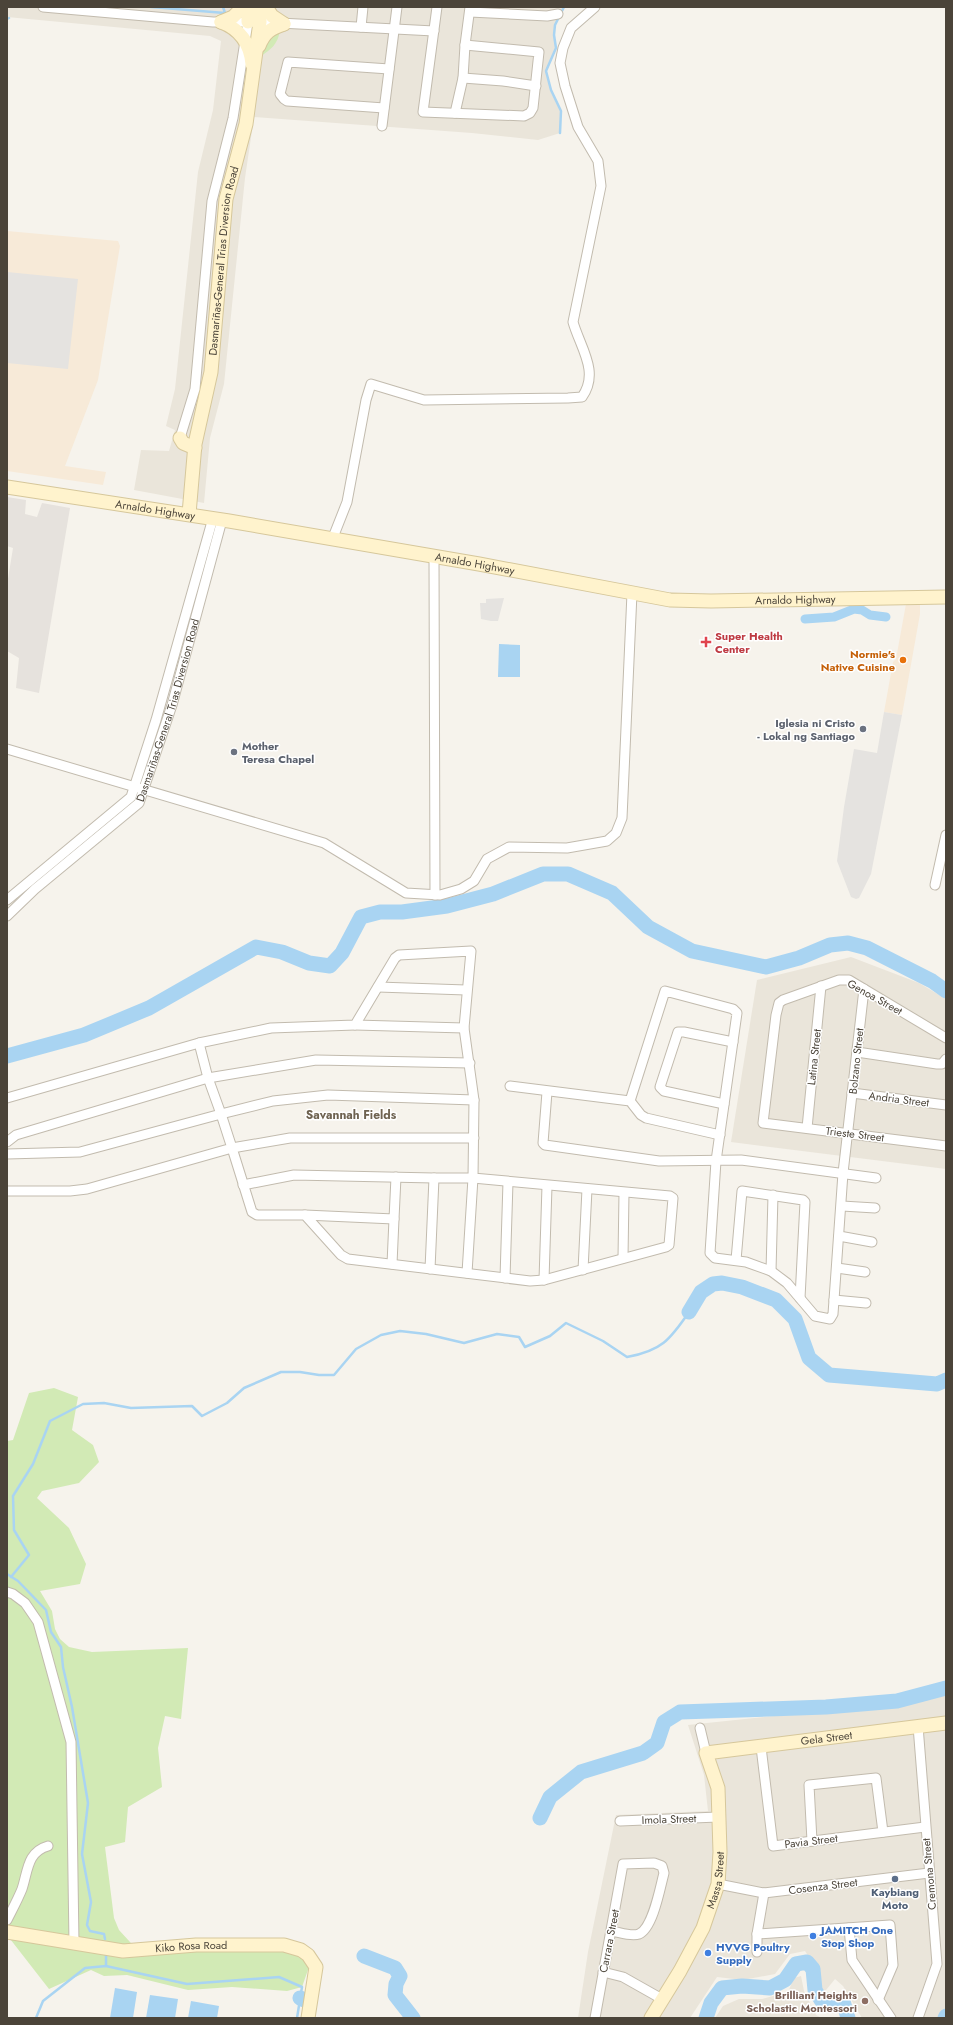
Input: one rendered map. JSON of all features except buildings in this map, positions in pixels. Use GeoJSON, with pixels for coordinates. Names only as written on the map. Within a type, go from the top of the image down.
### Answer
{"type":"FeatureCollection","features":[{"type":"Feature","properties":{"kind":"street"},"geometry":{"type":"LineString","coordinates":[[43,7],[221,22],[254,22],[434,31]]}},
{"type":"Feature","properties":{"kind":"street"},"geometry":{"type":"LineString","coordinates":[[221,22],[233,17],[244,7]]}},
{"type":"Feature","properties":{"kind":"street","name":"Dasmariñas-General Trias Diversion Road"},"geometry":{"type":"LineString","coordinates":[[189,514],[195,448],[212,372],[226,199],[243,137],[255,55],[254,22],[248,7]]}},
{"type":"Feature","properties":{"kind":"street","name":"Dasmariñas-General Trias Diversion Road"},"geometry":{"type":"LineString","coordinates":[[180,438],[195,389],[211,208],[233,118],[245,41],[260,7]]}},
{"type":"Feature","properties":{"kind":"street"},"geometry":{"type":"LineString","coordinates":[[266,7],[272,16],[284,24]]}},
{"type":"Feature","properties":{"kind":"street"},"geometry":{"type":"LineString","coordinates":[[361,27],[363,7]]}},
{"type":"Feature","properties":{"kind":"street"},"geometry":{"type":"LineString","coordinates":[[382,126],[393,29],[397,7]]}},
{"type":"Feature","properties":{"kind":"street"},"geometry":{"type":"LineString","coordinates":[[437,7],[423,112],[524,116],[530,113],[533,108],[540,52],[465,45]]}},
{"type":"Feature","properties":{"kind":"street"},"geometry":{"type":"LineString","coordinates":[[332,540],[347,502],[366,400],[371,384],[413,398],[424,400],[568,398],[582,397],[587,390],[590,372],[589,366],[586,354],[576,334],[573,322],[600,186],[598,161],[578,127],[565,86],[560,63],[563,48],[571,28],[595,7]]}},
{"type":"Feature","properties":{"kind":"street"},"geometry":{"type":"LineString","coordinates":[[455,113],[463,78],[465,45],[470,10],[547,11],[558,14]]}},
{"type":"Feature","properties":{"kind":"street"},"geometry":{"type":"LineString","coordinates":[[221,22],[235,28],[245,41],[252,61],[252,75]]}},
{"type":"Feature","properties":{"kind":"street"},"geometry":{"type":"LineString","coordinates":[[255,55],[265,34],[275,27],[284,24]]}},
{"type":"Feature","properties":{"kind":"street"},"geometry":{"type":"LineString","coordinates":[[384,108],[288,101],[280,94],[288,62],[389,69]]}},
{"type":"Feature","properties":{"kind":"street"},"geometry":{"type":"LineString","coordinates":[[463,78],[503,81],[536,86]]}},
{"type":"Feature","properties":{"kind":"street"},"geometry":{"type":"LineString","coordinates":[[180,438],[183,444],[195,448]]}},
{"type":"Feature","properties":{"kind":"street","name":"Arnaldo Highway"},"geometry":{"type":"LineString","coordinates":[[7,487],[189,514],[670,600],[711,601],[946,597]]}},
{"type":"Feature","properties":{"kind":"street","name":"Dasmariñas-General Trias Diversion Road"},"geometry":{"type":"LineString","coordinates":[[7,900],[131,797],[218,519]]}},
{"type":"Feature","properties":{"kind":"street","name":"Dasmariñas-General Trias Diversion Road"},"geometry":{"type":"LineString","coordinates":[[7,916],[35,890],[139,804],[172,704],[218,519]]}},
{"type":"Feature","properties":{"kind":"street"},"geometry":{"type":"LineString","coordinates":[[434,557],[435,895]]}},
{"type":"Feature","properties":{"kind":"street"},"geometry":{"type":"LineString","coordinates":[[7,749],[134,788],[324,843],[406,893],[440,895],[461,889],[474,881],[487,859],[509,848],[536,846],[567,848],[607,841],[616,833],[622,818],[632,593]]}},
{"type":"Feature","properties":{"kind":"street"},"geometry":{"type":"LineString","coordinates":[[935,885],[946,835]]}},
{"type":"Feature","properties":{"kind":"street"},"geometry":{"type":"LineString","coordinates":[[355,1025],[395,958],[399,955],[471,951],[466,990],[464,1028],[474,1100],[473,1178],[467,1273]]}},
{"type":"Feature","properties":{"kind":"street","name":"Genoa Street"},"geometry":{"type":"LineString","coordinates":[[763,1123],[779,1003],[783,1000],[821,986],[845,980],[864,988],[946,1038]]}},
{"type":"Feature","properties":{"kind":"street","name":"Latina Street"},"geometry":{"type":"LineString","coordinates":[[808,1128],[821,986]]}},
{"type":"Feature","properties":{"kind":"street"},"geometry":{"type":"LineString","coordinates":[[378,987],[466,990]]}},
{"type":"Feature","properties":{"kind":"street","name":"Bolzano Street"},"geometry":{"type":"LineString","coordinates":[[800,1298],[815,1316],[830,1319],[833,1314],[842,1206],[843,1173],[864,988]]}},
{"type":"Feature","properties":{"kind":"street"},"geometry":{"type":"LineString","coordinates":[[630,1101],[665,991],[733,1009],[737,1013],[716,1161],[710,1253],[715,1258],[736,1260],[771,1272],[787,1283],[800,1298]]}},
{"type":"Feature","properties":{"kind":"street"},"geometry":{"type":"LineString","coordinates":[[7,1098],[199,1043],[271,1028],[355,1025],[464,1028]]}},
{"type":"Feature","properties":{"kind":"street"},"geometry":{"type":"LineString","coordinates":[[724,1104],[664,1091],[660,1087],[678,1032],[733,1042]]}},
{"type":"Feature","properties":{"kind":"street"},"geometry":{"type":"LineString","coordinates":[[199,1043],[208,1078],[252,1212],[256,1215],[305,1215],[394,1219]]}},
{"type":"Feature","properties":{"kind":"street"},"geometry":{"type":"LineString","coordinates":[[857,1052],[937,1064],[942,1064],[946,1060]]}},
{"type":"Feature","properties":{"kind":"street"},"geometry":{"type":"LineString","coordinates":[[7,1142],[16,1135],[208,1078],[316,1060],[470,1063]]}},
{"type":"Feature","properties":{"kind":"street"},"geometry":{"type":"LineString","coordinates":[[510,1086],[547,1092],[630,1101],[641,1115],[646,1118],[720,1135]]}},
{"type":"Feature","properties":{"kind":"street"},"geometry":{"type":"LineString","coordinates":[[547,1092],[542,1143],[545,1145],[659,1160],[741,1160],[876,1178]]}},
{"type":"Feature","properties":{"kind":"street","name":"Andria Street"},"geometry":{"type":"LineString","coordinates":[[852,1093],[946,1105]]}},
{"type":"Feature","properties":{"kind":"street"},"geometry":{"type":"LineString","coordinates":[[7,1154],[80,1152],[221,1114],[273,1102],[328,1095],[474,1100]]}},
{"type":"Feature","properties":{"kind":"street","name":"Trieste Street"},"geometry":{"type":"LineString","coordinates":[[763,1123],[946,1146]]}},
{"type":"Feature","properties":{"kind":"street"},"geometry":{"type":"LineString","coordinates":[[7,1191],[70,1191],[87,1189],[232,1148],[290,1138],[474,1138]]}},
{"type":"Feature","properties":{"kind":"street"},"geometry":{"type":"LineString","coordinates":[[243,1185],[294,1175],[473,1178],[547,1186],[670,1196],[673,1198],[669,1245],[666,1247],[544,1280],[505,1278],[348,1259],[341,1255],[305,1215]]}},
{"type":"Feature","properties":{"kind":"street"},"geometry":{"type":"LineString","coordinates":[[392,1264],[396,1177]]}},
{"type":"Feature","properties":{"kind":"street"},"geometry":{"type":"LineString","coordinates":[[430,1269],[434,1178]]}},
{"type":"Feature","properties":{"kind":"street"},"geometry":{"type":"LineString","coordinates":[[505,1278],[508,1182]]}},
{"type":"Feature","properties":{"kind":"street"},"geometry":{"type":"LineString","coordinates":[[544,1280],[547,1186]]}},
{"type":"Feature","properties":{"kind":"street"},"geometry":{"type":"LineString","coordinates":[[584,1270],[587,1189]]}},
{"type":"Feature","properties":{"kind":"street"},"geometry":{"type":"LineString","coordinates":[[736,1260],[742,1191],[803,1200],[806,1202],[800,1298]]}},
{"type":"Feature","properties":{"kind":"street"},"geometry":{"type":"LineString","coordinates":[[623,1258],[624,1193]]}},
{"type":"Feature","properties":{"kind":"street"},"geometry":{"type":"LineString","coordinates":[[771,1272],[773,1195]]}},
{"type":"Feature","properties":{"kind":"street"},"geometry":{"type":"LineString","coordinates":[[842,1206],[875,1208]]}},
{"type":"Feature","properties":{"kind":"street"},"geometry":{"type":"LineString","coordinates":[[839,1236],[872,1242]]}},
{"type":"Feature","properties":{"kind":"street"},"geometry":{"type":"LineString","coordinates":[[837,1268],[865,1272]]}},
{"type":"Feature","properties":{"kind":"street"},"geometry":{"type":"LineString","coordinates":[[834,1300],[866,1302]]}},
{"type":"Feature","properties":{"kind":"street"},"geometry":{"type":"LineString","coordinates":[[7,1592],[14,1594],[25,1603],[38,1622],[71,1742],[74,1943]]}},
{"type":"Feature","properties":{"kind":"street","name":"Gela Street"},"geometry":{"type":"LineString","coordinates":[[706,1753],[946,1723]]}},
{"type":"Feature","properties":{"kind":"street","name":"Cremona Street"},"geometry":{"type":"LineString","coordinates":[[918,1726],[937,1964],[918,2018]]}},
{"type":"Feature","properties":{"kind":"street","name":"Massa Street"},"geometry":{"type":"LineString","coordinates":[[650,2018],[680,1971],[703,1928],[718,1884],[720,1852],[718,1788],[706,1753],[700,1728]]}},
{"type":"Feature","properties":{"kind":"street","name":"Pavia Street"},"geometry":{"type":"LineString","coordinates":[[761,1747],[773,1846],[925,1827]]}},
{"type":"Feature","properties":{"kind":"street"},"geometry":{"type":"LineString","coordinates":[[812,1841],[809,1785],[876,1778],[883,1832]]}},
{"type":"Feature","properties":{"kind":"street","name":"Imola Street"},"geometry":{"type":"LineString","coordinates":[[620,1821],[718,1817]]}},
{"type":"Feature","properties":{"kind":"street"},"geometry":{"type":"LineString","coordinates":[[7,1920],[22,1890],[30,1861],[37,1851],[48,1846]]}},
{"type":"Feature","properties":{"kind":"street","name":"Carrara Street"},"geometry":{"type":"LineString","coordinates":[[595,2018],[623,1864],[658,1864],[664,1870],[664,1873],[651,1918],[644,1931],[638,1934],[631,1934],[611,1931]]}},
{"type":"Feature","properties":{"kind":"street","name":"Cosenza Street"},"geometry":{"type":"LineString","coordinates":[[718,1884],[764,1893],[929,1873]]}},
{"type":"Feature","properties":{"kind":"street"},"geometry":{"type":"LineString","coordinates":[[757,1952],[757,1934],[764,1893]]}},
{"type":"Feature","properties":{"kind":"street"},"geometry":{"type":"LineString","coordinates":[[757,1934],[890,1925],[893,1965],[878,2000]]}},
{"type":"Feature","properties":{"kind":"street"},"geometry":{"type":"LineString","coordinates":[[849,1928],[852,1960],[891,2018]]}},
{"type":"Feature","properties":{"kind":"street","name":"Kiko Rosa Road"},"geometry":{"type":"LineString","coordinates":[[7,1932],[123,1951],[211,1945],[284,1945],[301,1950],[308,1954],[316,1967],[308,2018]]}},
{"type":"Feature","properties":{"kind":"street"},"geometry":{"type":"LineString","coordinates":[[603,1972],[623,1977],[662,1999]]}},
{"type":"Feature","properties":{"kind":"shaded area"},"geometry":{"type":"Polygon","coordinates":[[[7,7],[564,7],[555,25],[554,35],[556,48],[546,71],[551,90],[561,111],[560,133],[538,140],[472,133],[254,117],[245,178],[224,384],[210,438],[204,503],[134,490],[141,450],[169,451],[175,430],[166,426],[175,389],[198,172],[213,110],[221,41],[210,36],[7,17],[7,7]]]}},
{"type":"Feature","properties":{"kind":"shaded area"},"geometry":{"type":"Polygon","coordinates":[[[7,231],[118,241],[120,246],[98,380],[65,466],[106,472],[103,485],[7,471],[7,231]]]}},
{"type":"Feature","properties":{"kind":"shaded area"},"geometry":{"type":"Polygon","coordinates":[[[7,272],[78,279],[68,369],[7,363],[7,272]]]}},
{"type":"Feature","properties":{"kind":"shaded area"},"geometry":{"type":"Polygon","coordinates":[[[7,497],[26,500],[25,514],[37,517],[42,503],[70,508],[39,693],[16,688],[19,658],[7,651],[7,585],[13,548],[7,546],[7,497]]]}},
{"type":"Feature","properties":{"kind":"shaded area"},"geometry":{"type":"Polygon","coordinates":[[[504,598],[498,621],[481,619],[480,603],[486,603],[486,599],[504,598]]]}},
{"type":"Feature","properties":{"kind":"shaded area","name":"Normie's Native Cuisine"},"geometry":{"type":"Polygon","coordinates":[[[906,604],[920,604],[920,614],[902,715],[884,712],[906,604]]]}},
{"type":"Feature","properties":{"kind":"shaded area"},"geometry":{"type":"Polygon","coordinates":[[[884,712],[902,715],[871,874],[859,898],[856,899],[851,897],[837,861],[844,807],[854,749],[877,753],[884,712]]]}},
{"type":"Feature","properties":{"kind":"shaded area"},"geometry":{"type":"Polygon","coordinates":[[[851,957],[919,983],[946,999],[946,1169],[731,1142],[757,980],[851,957]]]}},
{"type":"Feature","properties":{"kind":"shaded area"},"geometry":{"type":"Polygon","coordinates":[[[946,1692],[946,2007],[940,2018],[862,2018],[843,1986],[835,1979],[822,1995],[817,1990],[814,1965],[805,1951],[790,1954],[775,1974],[743,1980],[717,1977],[690,2018],[578,2018],[588,1952],[616,1815],[708,1811],[704,1775],[688,1725],[917,1701],[946,1692]]]}},
{"type":"Feature","properties":{"kind":"shaded area"},"geometry":{"type":"Polygon","coordinates":[[[801,1976],[804,1991],[816,2015],[822,2018],[715,2018],[723,2006],[739,1999],[762,1999],[788,1992],[794,1978],[801,1976]]]}},
{"type":"Feature","properties":{"kind":"green space"},"geometry":{"type":"Polygon","coordinates":[[[280,30],[276,43],[267,52],[259,57],[268,37],[280,30]]]}},
{"type":"Feature","properties":{"kind":"green space"},"geometry":{"type":"Polygon","coordinates":[[[54,1388],[78,1397],[72,1430],[93,1445],[99,1462],[79,1483],[42,1491],[37,1498],[69,1528],[86,1564],[80,1584],[40,1591],[52,1611],[55,1629],[60,1639],[69,1647],[92,1652],[188,1648],[181,1719],[165,1716],[158,1748],[162,1787],[128,1807],[125,1842],[105,1847],[114,1918],[119,1930],[141,1954],[296,1948],[310,1964],[302,1987],[287,1991],[232,1987],[188,1990],[127,1975],[104,1976],[91,1970],[49,1989],[7,1935],[7,1441],[13,1440],[29,1393],[54,1388]]]}},
{"type":"Feature","properties":{"kind":"water"},"geometry":{"type":"Polygon","coordinates":[[[499,644],[520,645],[520,677],[498,677],[499,644]]]}},
{"type":"Feature","properties":{"kind":"water"},"geometry":{"type":"Polygon","coordinates":[[[115,1988],[137,1992],[133,2018],[110,2018],[115,1988]]]}},
{"type":"Feature","properties":{"kind":"water"},"geometry":{"type":"Polygon","coordinates":[[[150,1995],[178,1999],[175,2018],[146,2018],[150,1995]]]}},
{"type":"Feature","properties":{"kind":"water"},"geometry":{"type":"Polygon","coordinates":[[[191,2001],[219,2006],[217,2018],[188,2018],[191,2001]]]}},
{"type":"Feature","properties":{"kind":"waterway"},"geometry":{"type":"LineString","coordinates":[[151,7],[225,13],[223,7]]}},
{"type":"Feature","properties":{"kind":"waterway"},"geometry":{"type":"LineString","coordinates":[[560,133],[561,111],[551,90],[546,71],[556,48],[554,35],[555,25],[564,7]]}},
{"type":"Feature","properties":{"kind":"waterway"},"geometry":{"type":"LineString","coordinates":[[805,619],[834,617],[854,609],[862,610],[870,615],[886,617]]}},
{"type":"Feature","properties":{"kind":"waterway"},"geometry":{"type":"LineString","coordinates":[[7,1056],[84,1035],[149,1008],[256,947],[282,952],[309,963],[330,966],[342,953],[361,917],[380,912],[402,912],[447,906],[493,894],[543,874],[568,874],[612,893],[648,927],[692,951],[766,967],[799,958],[830,945],[848,943],[867,948],[932,981],[946,991]]}},
{"type":"Feature","properties":{"kind":"waterway"},"geometry":{"type":"LineString","coordinates":[[689,1312],[701,1292],[713,1284],[722,1283],[742,1287],[776,1300],[795,1319],[809,1358],[829,1375],[937,1384],[946,1380]]}},
{"type":"Feature","properties":{"kind":"waterway"},"geometry":{"type":"LineString","coordinates":[[11,1577],[29,1555],[14,1530],[13,1496],[33,1464],[50,1421],[83,1404],[104,1403],[131,1408],[192,1406],[202,1416],[227,1403],[244,1388],[281,1372],[334,1375],[356,1349],[381,1335],[400,1331],[426,1334],[464,1343],[497,1334],[519,1337],[525,1347],[550,1336],[566,1323],[603,1341],[627,1357],[657,1348],[664,1343],[689,1312]]}},
{"type":"Feature","properties":{"kind":"waterway"},"geometry":{"type":"LineString","coordinates":[[7,1574],[18,1581],[46,1610],[51,1632],[61,1647],[63,1667],[72,1707],[88,1803],[82,1854],[91,1902],[87,1925],[90,1931],[104,1934],[105,1939]]}},
{"type":"Feature","properties":{"kind":"waterway"},"geometry":{"type":"LineString","coordinates":[[540,1818],[550,1797],[581,1772],[643,1753],[657,1743],[664,1722],[680,1712],[826,1707],[897,1701],[946,1688]]}},
{"type":"Feature","properties":{"kind":"waterway"},"geometry":{"type":"LineString","coordinates":[[106,1954],[106,1965]]}},
{"type":"Feature","properties":{"kind":"waterway"},"geometry":{"type":"LineString","coordinates":[[364,1956],[395,1968],[400,1976],[396,1984],[395,1995],[413,2018]]}},
{"type":"Feature","properties":{"kind":"waterway"},"geometry":{"type":"LineString","coordinates":[[706,2018],[711,2003],[722,1988],[742,1986],[770,1988],[785,1980],[796,1964],[807,1962],[813,1969],[815,1990],[821,2000],[843,2001],[848,2018]]}},
{"type":"Feature","properties":{"kind":"waterway"},"geometry":{"type":"LineString","coordinates":[[36,2018],[43,2001],[85,1968],[106,1966],[187,1984],[279,1977],[302,1987],[297,2018]]}},
{"type":"Feature","properties":{"kind":"waterway"},"geometry":{"type":"LineString","coordinates":[[300,1998],[307,2001]]}},
{"type":"Feature","properties":{"kind":"place","name":"Super Health Center"},"geometry":{"type":"Point","coordinates":[706,642]}},
{"type":"Feature","properties":{"kind":"place","name":"Normie's Native Cuisine"},"geometry":{"type":"Point","coordinates":[903,660]}},
{"type":"Feature","properties":{"kind":"place","name":"Iglesia ni Cristo - Lokal ng Santiago"},"geometry":{"type":"Point","coordinates":[863,729]}},
{"type":"Feature","properties":{"kind":"place","name":"Mother Teresa Chapel"},"geometry":{"type":"Point","coordinates":[234,752]}},
{"type":"Feature","properties":{"kind":"place","name":"Kaybiang Moto"},"geometry":{"type":"Point","coordinates":[895,1879]}},
{"type":"Feature","properties":{"kind":"place","name":"JAMITCH One Stop Shop"},"geometry":{"type":"Point","coordinates":[813,1936]}},
{"type":"Feature","properties":{"kind":"place","name":"HVVG Poultry Supply"},"geometry":{"type":"Point","coordinates":[708,1953]}},
{"type":"Feature","properties":{"kind":"place","name":"Brilliant Heights Scholastic Montessori"},"geometry":{"type":"Point","coordinates":[865,2001]}},
{"type":"Feature","properties":{"kind":"district","name":"Savannah Fields"},"geometry":{"type":"Point","coordinates":[351,1115]}}]}
